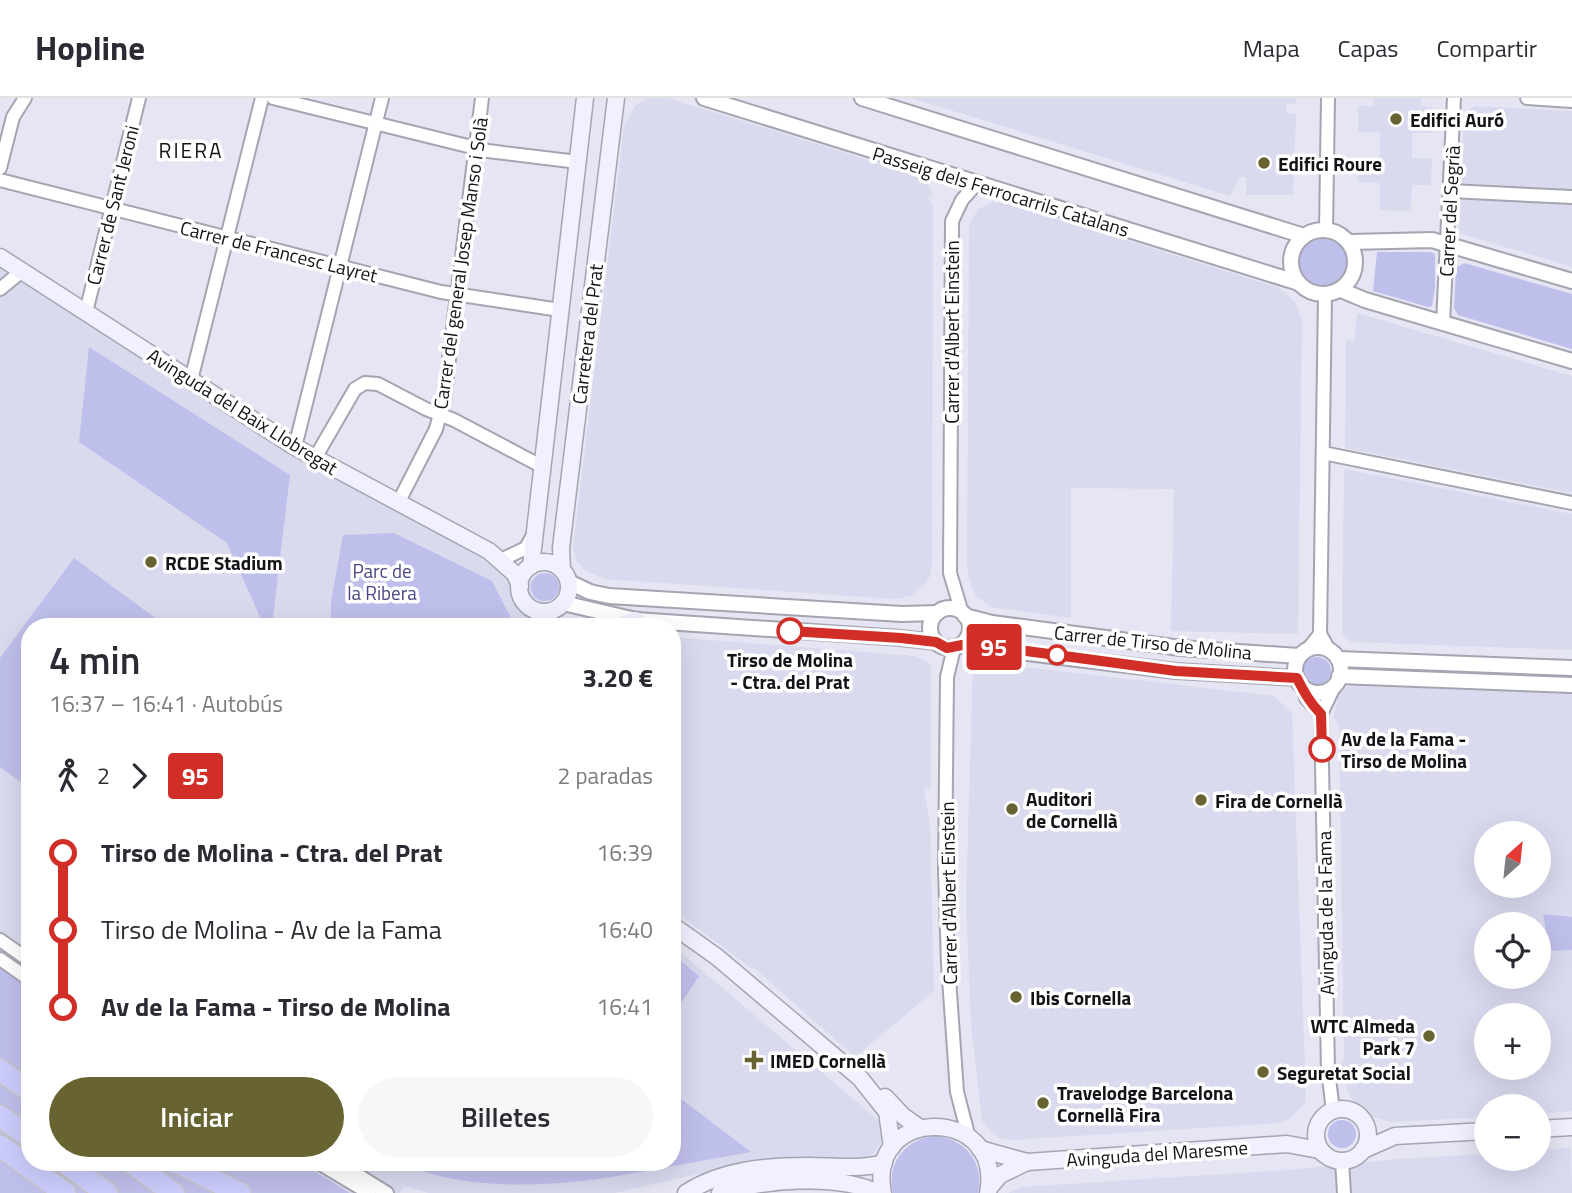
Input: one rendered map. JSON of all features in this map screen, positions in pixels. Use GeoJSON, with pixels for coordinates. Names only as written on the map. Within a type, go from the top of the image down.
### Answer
{"type":"FeatureCollection","features":[{"type":"Feature","properties":{"kind":"highway"},"geometry":{"type":"LineString","coordinates":[[0,1058],[21,1071]]}},
{"type":"Feature","properties":{"kind":"highway"},"geometry":{"type":"LineString","coordinates":[[0,1070],[21,1085]]}},
{"type":"Feature","properties":{"kind":"highway"},"geometry":{"type":"LineString","coordinates":[[0,1116],[21,1131]]}},
{"type":"Feature","properties":{"kind":"highway"},"geometry":{"type":"LineString","coordinates":[[0,1146],[21,1161]]}},
{"type":"Feature","properties":{"kind":"highway"},"geometry":{"type":"LineString","coordinates":[[33,1171],[58,1193]]}},
{"type":"Feature","properties":{"kind":"highway"},"geometry":{"type":"LineString","coordinates":[[35,1171],[65,1193]]}},
{"type":"Feature","properties":{"kind":"highway"},"geometry":{"type":"LineString","coordinates":[[76,1171],[107,1193]]}},
{"type":"Feature","properties":{"kind":"highway"},"geometry":{"type":"LineString","coordinates":[[143,1171],[174,1193]]}},
{"type":"Feature","properties":{"kind":"highway"},"geometry":{"type":"LineString","coordinates":[[195,1171],[240,1193]]}},
{"type":"Feature","properties":{"kind":"main road","name":"Carretera del Prat"},"geometry":{"type":"LineString","coordinates":[[530,567],[586,98]]}},
{"type":"Feature","properties":{"kind":"main road","name":"Carretera del Prat"},"geometry":{"type":"LineString","coordinates":[[566,576],[561,548],[616,98]]}},
{"type":"Feature","properties":{"kind":"main road","name":"Avinguda del Baix Llobregat"},"geometry":{"type":"LineString","coordinates":[[0,257],[295,447],[489,551],[515,574],[520,586]]}},
{"type":"Feature","properties":{"kind":"main road"},"geometry":{"type":"LineString","coordinates":[[489,551],[530,567]]}},
{"type":"Feature","properties":{"kind":"main road"},"geometry":{"type":"LineString","coordinates":[[538,618],[522,598],[520,586],[523,575],[530,567],[548,562],[566,576],[568,594],[556,618]]}},
{"type":"Feature","properties":{"kind":"main road"},"geometry":{"type":"LineString","coordinates":[[533,609],[546,612],[560,606]]}},
{"type":"Feature","properties":{"kind":"main road"},"geometry":{"type":"LineString","coordinates":[[681,931],[718,957],[920,1128]]}},
{"type":"Feature","properties":{"kind":"main road"},"geometry":{"type":"LineString","coordinates":[[860,1078],[887,1112],[892,1147]]}},
{"type":"Feature","properties":{"kind":"main road"},"geometry":{"type":"LineString","coordinates":[[1287,1144],[1333,1111],[1349,1110],[1359,1115],[1365,1124],[1368,1138],[1363,1150]]}},
{"type":"Feature","properties":{"kind":"main road"},"geometry":{"type":"LineString","coordinates":[[1319,1122],[1317,1141],[1324,1154],[1342,1161],[1355,1158],[1363,1150],[1395,1136],[1474,1132]]}},
{"type":"Feature","properties":{"kind":"main road"},"geometry":{"type":"LineString","coordinates":[[1365,1124],[1395,1136]]}},
{"type":"Feature","properties":{"kind":"main road"},"geometry":{"type":"LineString","coordinates":[[720,1193],[752,1185],[814,1182],[855,1185],[881,1193],[884,1163],[892,1147],[905,1135],[920,1128],[946,1127],[975,1143],[1027,1162]]}},
{"type":"Feature","properties":{"kind":"main road"},"geometry":{"type":"LineString","coordinates":[[1551,1128],[1572,1127]]}},
{"type":"Feature","properties":{"kind":"main road"},"geometry":{"type":"LineString","coordinates":[[975,1143],[989,1171],[988,1191]]}},
{"type":"Feature","properties":{"kind":"main road","name":"Avinguda del Maresme"},"geometry":{"type":"LineString","coordinates":[[1027,1162],[1287,1144],[1319,1150],[1324,1154]]}},
{"type":"Feature","properties":{"kind":"main road"},"geometry":{"type":"LineString","coordinates":[[988,1191],[1000,1175],[1027,1162]]}},
{"type":"Feature","properties":{"kind":"main road"},"geometry":{"type":"LineString","coordinates":[[686,1193],[709,1180],[747,1170],[807,1166],[855,1169],[884,1163]]}},
{"type":"Feature","properties":{"kind":"main road"},"geometry":{"type":"LineString","coordinates":[[814,1182],[839,1193]]}},
{"type":"Feature","properties":{"kind":"street"},"geometry":{"type":"LineString","coordinates":[[0,168],[13,117],[25,98]]}},
{"type":"Feature","properties":{"kind":"street","name":"Carrer de Sant Jeroni"},"geometry":{"type":"LineString","coordinates":[[86,312],[139,98]]}},
{"type":"Feature","properties":{"kind":"street"},"geometry":{"type":"LineString","coordinates":[[191,380],[262,98]]}},
{"type":"Feature","properties":{"kind":"street"},"geometry":{"type":"LineString","coordinates":[[273,98],[475,149],[578,162]]}},
{"type":"Feature","properties":{"kind":"street"},"geometry":{"type":"LineString","coordinates":[[295,447],[382,98]]}},
{"type":"Feature","properties":{"kind":"street","name":"Carrer del general Josep Manso i Solà"},"geometry":{"type":"LineString","coordinates":[[398,503],[436,429],[444,400],[482,98]]}},
{"type":"Feature","properties":{"kind":"street","name":"Passeig dels Ferrocarrils Catalans"},"geometry":{"type":"LineString","coordinates":[[704,98],[1299,284]]}},
{"type":"Feature","properties":{"kind":"street"},"geometry":{"type":"LineString","coordinates":[[862,98],[1304,236]]}},
{"type":"Feature","properties":{"kind":"street"},"geometry":{"type":"LineString","coordinates":[[1326,230],[1328,98]]}},
{"type":"Feature","properties":{"kind":"street","name":"Carrer del Segrià"},"geometry":{"type":"LineString","coordinates":[[1443,323],[1454,98]]}},
{"type":"Feature","properties":{"kind":"street"},"geometry":{"type":"LineString","coordinates":[[1527,98],[1572,101]]}},
{"type":"Feature","properties":{"kind":"street","name":"Carrer de Francesc Layret"},"geometry":{"type":"LineString","coordinates":[[0,180],[457,296],[560,310]]}},
{"type":"Feature","properties":{"kind":"street","name":"Carrer d'Albert Einstein"},"geometry":{"type":"LineString","coordinates":[[964,614],[950,573],[952,221],[962,200],[977,183]]}},
{"type":"Feature","properties":{"kind":"street"},"geometry":{"type":"LineString","coordinates":[[1450,191],[1572,197]]}},
{"type":"Feature","properties":{"kind":"street"},"geometry":{"type":"LineString","coordinates":[[1326,230],[1338,233],[1350,242],[1355,254],[1355,267],[1350,281],[1341,290],[1325,295],[1309,291],[1299,284],[1291,266],[1298,242],[1304,236],[1326,230]]}},
{"type":"Feature","properties":{"kind":"street"},"geometry":{"type":"LineString","coordinates":[[1350,242],[1432,240],[1572,281]]}},
{"type":"Feature","properties":{"kind":"street"},"geometry":{"type":"LineString","coordinates":[[0,289],[22,271]]}},
{"type":"Feature","properties":{"kind":"street"},"geometry":{"type":"LineString","coordinates":[[1341,290],[1365,300],[1572,361]]}},
{"type":"Feature","properties":{"kind":"street"},"geometry":{"type":"LineString","coordinates":[[1325,295],[1320,634],[1333,654],[1336,681]]}},
{"type":"Feature","properties":{"kind":"street"},"geometry":{"type":"LineString","coordinates":[[315,458],[355,389],[365,383],[378,384],[541,466]]}},
{"type":"Feature","properties":{"kind":"street"},"geometry":{"type":"LineString","coordinates":[[1323,453],[1572,503]]}},
{"type":"Feature","properties":{"kind":"street"},"geometry":{"type":"LineString","coordinates":[[506,557],[526,548],[533,534]]}},
{"type":"Feature","properties":{"kind":"street"},"geometry":{"type":"LineString","coordinates":[[566,576],[590,592],[608,596],[902,614],[937,613],[948,608],[964,614],[970,631],[958,646],[944,647],[936,642],[901,638],[681,623]]}},
{"type":"Feature","properties":{"kind":"street"},"geometry":{"type":"LineString","coordinates":[[560,606],[625,618]]}},
{"type":"Feature","properties":{"kind":"street"},"geometry":{"type":"LineString","coordinates":[[936,642],[930,627],[937,613]]}},
{"type":"Feature","properties":{"kind":"street","name":"Carrer de Tirso de Molina"},"geometry":{"type":"LineString","coordinates":[[964,614],[992,623],[1181,648],[1303,653]]}},
{"type":"Feature","properties":{"kind":"street"},"geometry":{"type":"LineString","coordinates":[[1320,634],[1303,653],[1295,668],[1307,698],[1321,714]]}},
{"type":"Feature","properties":{"kind":"street","name":"Carrer d'Albert Einstein"},"geometry":{"type":"LineString","coordinates":[[958,646],[947,677],[946,927],[957,1092],[975,1143]]}},
{"type":"Feature","properties":{"kind":"street","name":"Carrer de Tirso de Molina"},"geometry":{"type":"LineString","coordinates":[[958,646],[1301,683]]}},
{"type":"Feature","properties":{"kind":"street"},"geometry":{"type":"LineString","coordinates":[[1303,653],[1318,647],[1333,654],[1572,668]]}},
{"type":"Feature","properties":{"kind":"street"},"geometry":{"type":"LineString","coordinates":[[1301,683],[1323,692],[1336,681],[1572,685]]}},
{"type":"Feature","properties":{"kind":"street","name":"Avinguda de la Fama"},"geometry":{"type":"LineString","coordinates":[[1333,1111],[1328,1070],[1321,714],[1336,681]]}},
{"type":"Feature","properties":{"kind":"street"},"geometry":{"type":"LineString","coordinates":[[0,940],[21,955]]}},
{"type":"Feature","properties":{"kind":"street"},"geometry":{"type":"LineString","coordinates":[[0,959],[21,974]]}},
{"type":"Feature","properties":{"kind":"street"},"geometry":{"type":"LineString","coordinates":[[1342,1161],[1344,1193]]}},
{"type":"Feature","properties":{"kind":"street"},"geometry":{"type":"LineString","coordinates":[[332,1171],[369,1193]]}},
{"type":"Feature","properties":{"kind":"street"},"geometry":{"type":"LineString","coordinates":[[352,1171],[387,1193]]}},
{"type":"Feature","properties":{"kind":"shaded area"},"geometry":{"type":"Polygon","coordinates":[[[648,98],[668,98],[917,175],[930,187],[933,196],[928,197],[933,207],[932,563],[926,583],[911,596],[895,599],[605,579],[586,571],[576,561],[573,547],[624,126],[635,106],[648,98]]]}},
{"type":"Feature","properties":{"kind":"shaded area"},"geometry":{"type":"Polygon","coordinates":[[[911,98],[1296,98],[1296,104],[1287,104],[1286,113],[1296,114],[1293,195],[1246,195],[1246,177],[1240,177],[1230,196],[911,98]]]}},
{"type":"Feature","properties":{"kind":"shaded area"},"geometry":{"type":"Polygon","coordinates":[[[1374,98],[1421,98],[1421,106],[1433,107],[1433,133],[1412,133],[1412,158],[1432,158],[1431,185],[1412,185],[1411,211],[1380,210],[1380,183],[1358,182],[1358,157],[1380,157],[1380,132],[1358,132],[1358,106],[1374,106],[1374,98]]]}},
{"type":"Feature","properties":{"kind":"shaded area"},"geometry":{"type":"Polygon","coordinates":[[[1473,106],[1572,111],[1572,192],[1460,187],[1464,114],[1473,106]]]}},
{"type":"Feature","properties":{"kind":"shaded area"},"geometry":{"type":"Polygon","coordinates":[[[1460,198],[1572,204],[1572,267],[1459,233],[1460,198]]]}},
{"type":"Feature","properties":{"kind":"shaded area"},"geometry":{"type":"Polygon","coordinates":[[[993,202],[1007,203],[1277,287],[1295,301],[1302,322],[1298,634],[1171,631],[1174,489],[1071,488],[1071,618],[991,607],[976,596],[969,580],[967,564],[969,225],[978,209],[993,202]]]}},
{"type":"Feature","properties":{"kind":"shaded area"},"geometry":{"type":"Polygon","coordinates":[[[0,265],[348,483],[545,588],[542,618],[21,618],[21,983],[0,969],[0,265]]]}},
{"type":"Feature","properties":{"kind":"shaded area"},"geometry":{"type":"Polygon","coordinates":[[[1357,313],[1572,376],[1572,493],[1345,448],[1346,340],[1354,341],[1357,313]]]}},
{"type":"Feature","properties":{"kind":"shaded area"},"geometry":{"type":"Polygon","coordinates":[[[1344,469],[1572,514],[1572,650],[1351,642],[1342,633],[1344,469]]]}},
{"type":"Feature","properties":{"kind":"shaded area"},"geometry":{"type":"Polygon","coordinates":[[[681,638],[915,656],[927,662],[931,667],[931,788],[924,788],[930,824],[934,991],[855,1057],[752,969],[681,916],[681,638]]]}},
{"type":"Feature","properties":{"kind":"shaded area"},"geometry":{"type":"Polygon","coordinates":[[[973,661],[1274,696],[1292,713],[1306,1095],[1305,1103],[1290,1119],[1279,1123],[1011,1140],[1000,1138],[982,1121],[971,1024],[966,903],[973,661]]]}},
{"type":"Feature","properties":{"kind":"shaded area"},"geometry":{"type":"Polygon","coordinates":[[[1354,684],[1572,692],[1572,1111],[1551,1113],[1551,1094],[1474,1094],[1474,1118],[1390,1122],[1373,1117],[1354,1102],[1347,1089],[1341,1063],[1344,1059],[1339,725],[1333,718],[1339,694],[1354,684]]]}},
{"type":"Feature","properties":{"kind":"shaded area"},"geometry":{"type":"Polygon","coordinates":[[[681,953],[890,1130],[867,1162],[716,1170],[614,1193],[429,1193],[404,1186],[400,1193],[350,1193],[314,1171],[681,1171],[681,953]]]}},
{"type":"Feature","properties":{"kind":"shaded area"},"geometry":{"type":"Polygon","coordinates":[[[1571,1148],[1572,1193],[1008,1193],[1021,1187],[1474,1155],[1474,1171],[1551,1171],[1551,1149],[1571,1148]]]}},
{"type":"Feature","properties":{"kind":"green space"},"geometry":{"type":"Polygon","coordinates":[[[1323,239],[1340,246],[1347,263],[1340,280],[1323,287],[1306,280],[1299,263],[1306,246],[1323,239]]]}},
{"type":"Feature","properties":{"kind":"green space"},"geometry":{"type":"Polygon","coordinates":[[[1377,252],[1435,254],[1432,306],[1373,291],[1377,252]]]}},
{"type":"Feature","properties":{"kind":"green space"},"geometry":{"type":"Polygon","coordinates":[[[1464,263],[1572,294],[1572,349],[1458,315],[1454,308],[1456,268],[1464,263]]]}},
{"type":"Feature","properties":{"kind":"green space"},"geometry":{"type":"Polygon","coordinates":[[[89,347],[290,475],[273,618],[260,618],[227,543],[79,442],[89,347]]]}},
{"type":"Feature","properties":{"kind":"green space","name":"Parc de la Ribera"},"geometry":{"type":"Polygon","coordinates":[[[394,533],[492,581],[511,618],[331,618],[331,601],[343,535],[394,533]]]}},
{"type":"Feature","properties":{"kind":"green space"},"geometry":{"type":"Polygon","coordinates":[[[74,558],[155,618],[30,618],[74,558]]]}},
{"type":"Feature","properties":{"kind":"green space"},"geometry":{"type":"Polygon","coordinates":[[[545,573],[555,577],[559,587],[555,597],[545,601],[535,597],[531,587],[535,577],[545,573]]]}},
{"type":"Feature","properties":{"kind":"green space"},"geometry":{"type":"Polygon","coordinates":[[[21,630],[21,782],[0,767],[0,658],[21,630]]]}},
{"type":"Feature","properties":{"kind":"green space"},"geometry":{"type":"Polygon","coordinates":[[[1317,657],[1327,661],[1331,671],[1327,681],[1317,685],[1307,681],[1303,671],[1307,661],[1317,657]]]}},
{"type":"Feature","properties":{"kind":"green space"},"geometry":{"type":"Polygon","coordinates":[[[1551,915],[1572,917],[1572,950],[1551,951],[1551,915]]]}},
{"type":"Feature","properties":{"kind":"green space"},"geometry":{"type":"Polygon","coordinates":[[[681,961],[699,976],[681,1003],[681,961]]]}},
{"type":"Feature","properties":{"kind":"green space"},"geometry":{"type":"Polygon","coordinates":[[[0,969],[21,983],[21,1171],[314,1171],[350,1193],[0,1193],[0,969]]]}},
{"type":"Feature","properties":{"kind":"green space"},"geometry":{"type":"Polygon","coordinates":[[[681,1099],[751,1152],[681,1164],[681,1099]]]}},
{"type":"Feature","properties":{"kind":"green space"},"geometry":{"type":"Polygon","coordinates":[[[1342,1120],[1352,1124],[1356,1134],[1352,1144],[1342,1148],[1332,1144],[1328,1134],[1332,1124],[1342,1120]]]}},
{"type":"Feature","properties":{"kind":"green space"},"geometry":{"type":"Polygon","coordinates":[[[933,1136],[954,1141],[970,1153],[978,1171],[978,1193],[893,1193],[892,1173],[900,1156],[914,1143],[933,1136]]]}},
{"type":"Feature","properties":{"kind":"green space"},"geometry":{"type":"Polygon","coordinates":[[[422,1171],[641,1171],[542,1184],[482,1183],[422,1171]]]}},
{"type":"Feature","properties":{"kind":"bus line","name":"95"},"geometry":{"type":"LineString","coordinates":[[790,631],[901,638],[936,642],[947,648],[962,645],[989,646],[1218,675],[1297,678],[1312,706],[1321,714],[1322,749]]}},
{"type":"Feature","properties":{"kind":"place","name":"Edifici Auró"},"geometry":{"type":"Point","coordinates":[1396,119]}},
{"type":"Feature","properties":{"kind":"place","name":"Edifici Roure"},"geometry":{"type":"Point","coordinates":[1264,163]}},
{"type":"Feature","properties":{"kind":"place","name":"RCDE Stadium"},"geometry":{"type":"Point","coordinates":[151,562]}},
{"type":"Feature","properties":{"kind":"place","name":"Tirso de Molina - Ctra. del Prat"},"geometry":{"type":"Point","coordinates":[790,631]}},
{"type":"Feature","properties":{"kind":"place","name":"Av de la Fama - Tirso de Molina"},"geometry":{"type":"Point","coordinates":[1322,749]}},
{"type":"Feature","properties":{"kind":"place","name":"Fira de Cornellà"},"geometry":{"type":"Point","coordinates":[1201,800]}},
{"type":"Feature","properties":{"kind":"place","name":"Auditori de Cornellà"},"geometry":{"type":"Point","coordinates":[1012,809]}},
{"type":"Feature","properties":{"kind":"place","name":"Ibis Cornella"},"geometry":{"type":"Point","coordinates":[1016,997]}},
{"type":"Feature","properties":{"kind":"place","name":"WTC Almeda Park 7"},"geometry":{"type":"Point","coordinates":[1429,1036]}},
{"type":"Feature","properties":{"kind":"place","name":"IMED Cornellà"},"geometry":{"type":"Point","coordinates":[754,1060]}},
{"type":"Feature","properties":{"kind":"place","name":"Seguretat Social"},"geometry":{"type":"Point","coordinates":[1263,1072]}},
{"type":"Feature","properties":{"kind":"place","name":"Travelodge Barcelona Cornellà Fira"},"geometry":{"type":"Point","coordinates":[1043,1103]}},
{"type":"Feature","properties":{"kind":"district","name":"RIERA"},"geometry":{"type":"Point","coordinates":[191,150]}}]}
